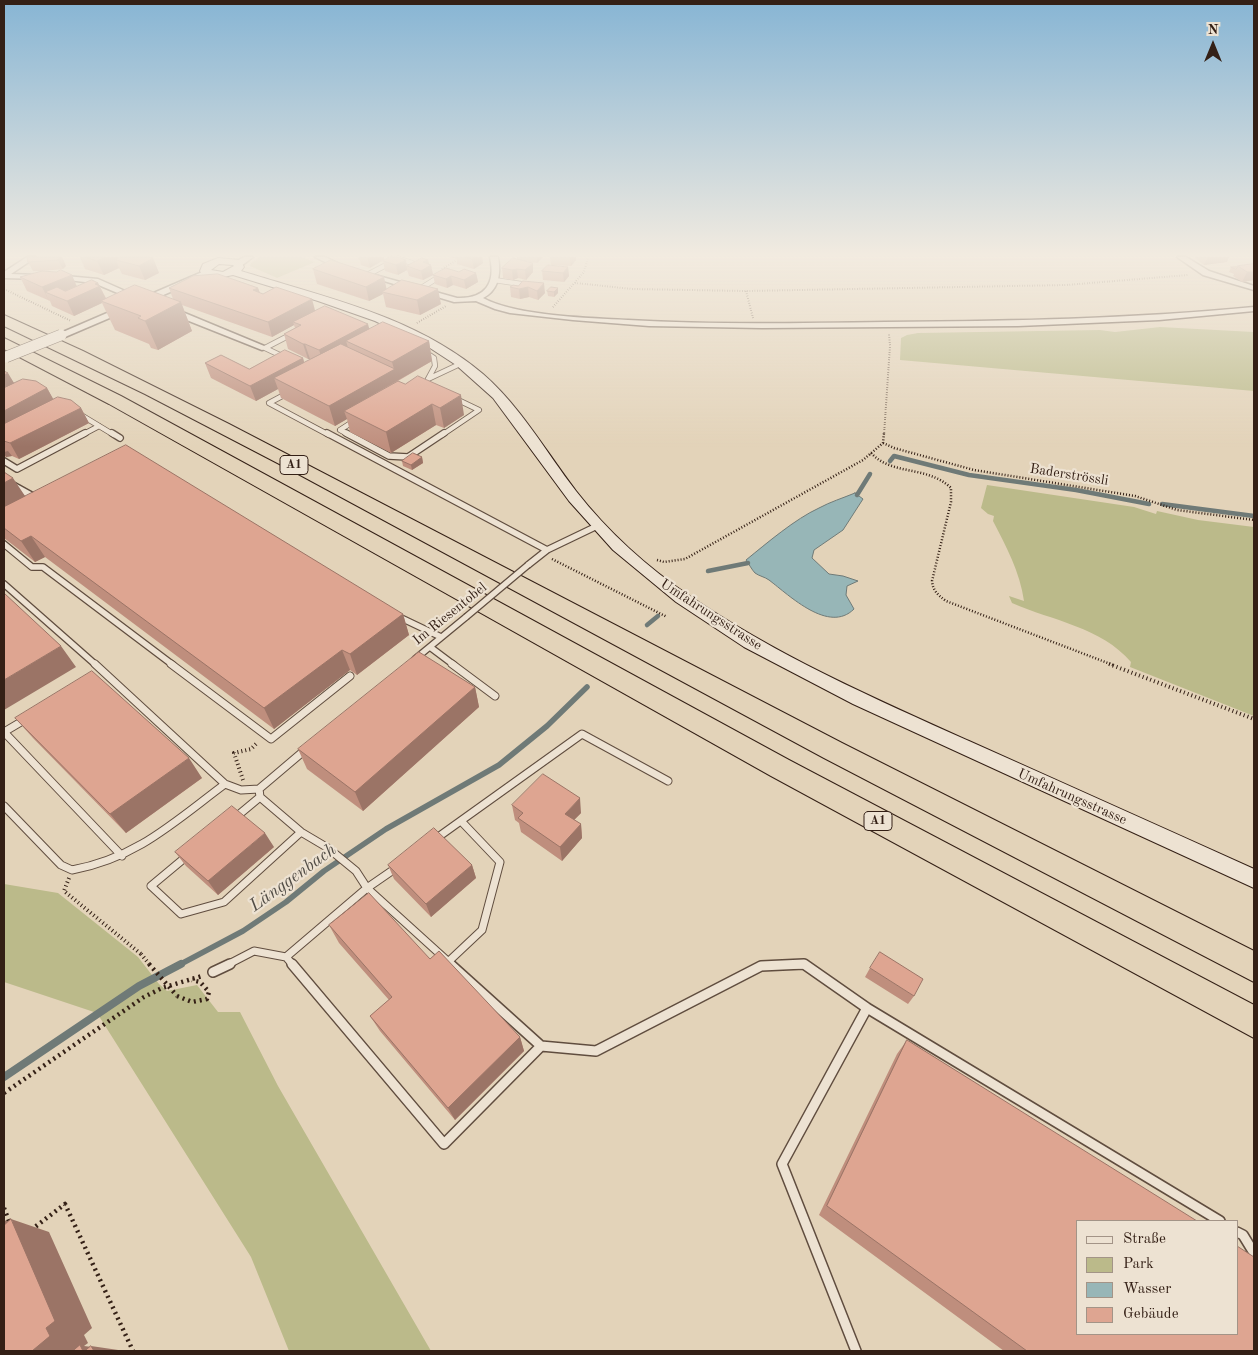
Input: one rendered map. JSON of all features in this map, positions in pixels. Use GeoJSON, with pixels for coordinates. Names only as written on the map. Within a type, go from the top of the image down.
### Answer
{"type":"FeatureCollection","features":[{"type":"Feature","properties":{"kind":"highway","name":"A1"},"geometry":{"type":"LineString","coordinates":[[4,320],[240,436],[880,775],[1254,967]]}},
{"type":"Feature","properties":{"kind":"highway","name":"A1"},"geometry":{"type":"LineString","coordinates":[[4,353],[115,400],[797,777],[1254,1022]]}},
{"type":"Feature","properties":{"kind":"main road","name":"Umfahrungsstrasse"},"geometry":{"type":"LineString","coordinates":[[380,320],[426,340],[462,363],[505,404],[561,482],[597,526],[632,560],[673,593],[732,632],[786,663],[859,699],[1254,879]]}},
{"type":"Feature","properties":{"kind":"street"},"geometry":{"type":"LineString","coordinates":[[4,353],[61,334],[94,320]]}},
{"type":"Feature","properties":{"kind":"street"},"geometry":{"type":"LineString","coordinates":[[194,320],[265,348]]}},
{"type":"Feature","properties":{"kind":"street"},"geometry":{"type":"LineString","coordinates":[[602,320],[642,324],[755,326],[1124,320]]}},
{"type":"Feature","properties":{"kind":"street"},"geometry":{"type":"LineString","coordinates":[[4,480],[29,495]]}},
{"type":"Feature","properties":{"kind":"lane"},"geometry":{"type":"LineString","coordinates":[[265,348],[296,332]]}},
{"type":"Feature","properties":{"kind":"lane"},"geometry":{"type":"LineString","coordinates":[[265,348],[290,359]]}},
{"type":"Feature","properties":{"kind":"lane"},"geometry":{"type":"LineString","coordinates":[[420,348],[434,358],[435,366],[428,378]]}},
{"type":"Feature","properties":{"kind":"lane"},"geometry":{"type":"LineString","coordinates":[[420,383],[462,363]]}},
{"type":"Feature","properties":{"kind":"lane"},"geometry":{"type":"LineString","coordinates":[[292,391],[269,404],[545,552]]}},
{"type":"Feature","properties":{"kind":"lane"},"geometry":{"type":"LineString","coordinates":[[356,420],[340,430],[389,456],[408,457],[480,410],[454,399]]}},
{"type":"Feature","properties":{"kind":"lane"},"geometry":{"type":"LineString","coordinates":[[76,412],[120,438]]}},
{"type":"Feature","properties":{"kind":"lane"},"geometry":{"type":"LineString","coordinates":[[4,461],[17,469],[99,426]]}},
{"type":"Feature","properties":{"kind":"lane","name":"Im Riesentobel"},"geometry":{"type":"LineString","coordinates":[[407,665],[545,552],[597,526]]}},
{"type":"Feature","properties":{"kind":"lane"},"geometry":{"type":"LineString","coordinates":[[4,544],[32,567],[44,567],[271,739],[350,676]]}},
{"type":"Feature","properties":{"kind":"lane"},"geometry":{"type":"LineString","coordinates":[[4,584],[102,670],[225,784],[241,790],[259,793],[301,832],[328,848],[356,871],[367,888],[541,1046],[596,1051],[762,966],[804,964],[867,1008],[1218,1220]]}},
{"type":"Feature","properties":{"kind":"lane"},"geometry":{"type":"LineString","coordinates":[[387,612],[441,637]]}},
{"type":"Feature","properties":{"kind":"lane"},"geometry":{"type":"LineString","coordinates":[[430,646],[495,696]]}},
{"type":"Feature","properties":{"kind":"lane"},"geometry":{"type":"LineString","coordinates":[[94,676],[102,670]]}},
{"type":"Feature","properties":{"kind":"lane"},"geometry":{"type":"LineString","coordinates":[[29,717],[4,732],[122,856]]}},
{"type":"Feature","properties":{"kind":"lane"},"geometry":{"type":"LineString","coordinates":[[430,843],[582,734],[668,781]]}},
{"type":"Feature","properties":{"kind":"lane"},"geometry":{"type":"LineString","coordinates":[[231,821],[309,746]]}},
{"type":"Feature","properties":{"kind":"lane"},"geometry":{"type":"LineString","coordinates":[[4,806],[61,865],[72,870],[122,856],[145,844],[225,784]]}},
{"type":"Feature","properties":{"kind":"lane"},"geometry":{"type":"LineString","coordinates":[[448,962],[482,930],[500,862],[461,821]]}},
{"type":"Feature","properties":{"kind":"lane"},"geometry":{"type":"LineString","coordinates":[[194,851],[151,886],[181,914],[224,902],[301,832]]}},
{"type":"Feature","properties":{"kind":"lane"},"geometry":{"type":"LineString","coordinates":[[286,957],[367,888],[406,860]]}},
{"type":"Feature","properties":{"kind":"lane"},"geometry":{"type":"LineString","coordinates":[[213,972],[254,951],[286,957],[444,1144],[541,1046]]}},
{"type":"Feature","properties":{"kind":"lane"},"geometry":{"type":"LineString","coordinates":[[856,1351],[782,1164],[867,1008]]}},
{"type":"Feature","properties":{"kind":"lane"},"geometry":{"type":"LineString","coordinates":[[1238,1233],[1242,1235],[1254,1253]]}},
{"type":"Feature","properties":{"kind":"path"},"geometry":{"type":"LineString","coordinates":[[68,320],[76,324]]}},
{"type":"Feature","properties":{"kind":"path"},"geometry":{"type":"LineString","coordinates":[[406,330],[423,320]]}},
{"type":"Feature","properties":{"kind":"path"},"geometry":{"type":"LineString","coordinates":[[753,320],[755,326]]}},
{"type":"Feature","properties":{"kind":"path"},"geometry":{"type":"LineString","coordinates":[[650,555],[657,561],[664,562],[685,559],[863,460],[883,443],[890,346],[887,325]]}},
{"type":"Feature","properties":{"kind":"path","name":"Baderströssli"},"geometry":{"type":"LineString","coordinates":[[883,443],[894,448],[974,470],[1135,496],[1177,510],[1254,520]]}},
{"type":"Feature","properties":{"kind":"path"},"geometry":{"type":"LineString","coordinates":[[871,453],[878,461],[939,477],[950,488],[951,502],[932,581],[933,588],[937,594],[946,601],[1254,719]]}},
{"type":"Feature","properties":{"kind":"path"},"geometry":{"type":"LineString","coordinates":[[545,552],[667,617]]}},
{"type":"Feature","properties":{"kind":"path"},"geometry":{"type":"LineString","coordinates":[[241,790],[243,777],[234,753],[251,748],[266,735]]}},
{"type":"Feature","properties":{"kind":"path"},"geometry":{"type":"LineString","coordinates":[[72,870],[64,891],[141,954],[177,996],[189,1002],[199,1003],[207,999],[209,992],[200,982],[191,980]]}},
{"type":"Feature","properties":{"kind":"path"},"geometry":{"type":"LineString","coordinates":[[4,1093],[144,997],[162,988],[213,972]]}},
{"type":"Feature","properties":{"kind":"path"},"geometry":{"type":"LineString","coordinates":[[25,1234],[65,1204],[133,1351]]}},
{"type":"Feature","properties":{"kind":"path"},"geometry":{"type":"LineString","coordinates":[[4,1208],[14,1232]]}},
{"type":"Feature","properties":{"kind":"green space"},"geometry":{"type":"Polygon","coordinates":[[[1160,327],[1254,332],[1254,391],[900,360],[901,338],[918,333],[1100,330],[1115,332],[1160,327]]]}},
{"type":"Feature","properties":{"kind":"green space"},"geometry":{"type":"Polygon","coordinates":[[[987,485],[1134,507],[1156,514],[1157,511],[1198,520],[1254,527],[1254,716],[1130,667],[1131,662],[1106,641],[1076,626],[1012,603],[1009,596],[1024,601],[1022,590],[1012,560],[993,521],[994,516],[981,508],[987,485]]]}},
{"type":"Feature","properties":{"kind":"green space"},"geometry":{"type":"Polygon","coordinates":[[[4,884],[58,893],[138,957],[159,984],[167,991],[197,985],[218,1012],[240,1012],[278,1086],[431,1351],[289,1351],[251,1257],[97,1013],[4,982],[4,884]]]}},
{"type":"Feature","properties":{"kind":"water"},"geometry":{"type":"Polygon","coordinates":[[[855,493],[863,499],[843,530],[814,550],[812,558],[829,574],[858,581],[847,586],[846,595],[854,609],[844,616],[822,615],[810,610],[769,580],[754,572],[746,560],[772,539],[810,513],[855,493]]]}},
{"type":"Feature","properties":{"kind":"building"},"geometry":{"type":"Polygon","coordinates":[[[297,320],[359,320],[368,324],[319,350],[284,334],[301,325],[293,322],[297,320]]]}},
{"type":"Feature","properties":{"kind":"building"},"geometry":{"type":"Polygon","coordinates":[[[383,322],[429,341],[392,362],[346,341],[383,322]]]}},
{"type":"Feature","properties":{"kind":"building"},"geometry":{"type":"Polygon","coordinates":[[[341,344],[395,369],[329,406],[274,378],[341,344]]]}},
{"type":"Feature","properties":{"kind":"building"},"geometry":{"type":"Polygon","coordinates":[[[285,350],[303,358],[250,386],[205,363],[221,355],[249,369],[285,350]]]}},
{"type":"Feature","properties":{"kind":"building"},"geometry":{"type":"Polygon","coordinates":[[[418,376],[461,395],[440,408],[432,404],[386,432],[344,411],[398,381],[405,384],[418,376]]]}},
{"type":"Feature","properties":{"kind":"building"},"geometry":{"type":"Polygon","coordinates":[[[23,379],[36,381],[47,388],[4,411],[4,388],[23,379]]]}},
{"type":"Feature","properties":{"kind":"building"},"geometry":{"type":"Polygon","coordinates":[[[58,397],[71,400],[81,408],[10,443],[4,441],[4,424],[58,397]]]}},
{"type":"Feature","properties":{"kind":"building"},"geometry":{"type":"Polygon","coordinates":[[[126,445],[403,614],[350,654],[342,650],[264,708],[31,536],[21,541],[4,528],[4,507],[126,445]]]}},
{"type":"Feature","properties":{"kind":"building"},"geometry":{"type":"Polygon","coordinates":[[[413,453],[422,457],[411,465],[402,461],[413,453]]]}},
{"type":"Feature","properties":{"kind":"building"},"geometry":{"type":"Polygon","coordinates":[[[4,472],[13,478],[4,483],[4,472]]]}},
{"type":"Feature","properties":{"kind":"building"},"geometry":{"type":"Polygon","coordinates":[[[4,593],[61,646],[4,680],[4,593]]]}},
{"type":"Feature","properties":{"kind":"building"},"geometry":{"type":"Polygon","coordinates":[[[419,652],[475,687],[355,792],[298,749],[419,652]]]}},
{"type":"Feature","properties":{"kind":"building"},"geometry":{"type":"Polygon","coordinates":[[[92,671],[189,758],[110,814],[15,718],[92,671]]]}},
{"type":"Feature","properties":{"kind":"building"},"geometry":{"type":"Polygon","coordinates":[[[543,774],[580,798],[565,814],[581,824],[560,847],[518,818],[523,813],[512,805],[543,774]]]}},
{"type":"Feature","properties":{"kind":"building"},"geometry":{"type":"Polygon","coordinates":[[[232,806],[265,833],[208,881],[175,852],[232,806]]]}},
{"type":"Feature","properties":{"kind":"building"},"geometry":{"type":"Polygon","coordinates":[[[434,828],[472,865],[426,904],[388,865],[434,828]]]}},
{"type":"Feature","properties":{"kind":"building"},"geometry":{"type":"Polygon","coordinates":[[[369,893],[430,959],[439,951],[520,1037],[448,1108],[370,1016],[392,997],[329,925],[369,893]]]}},
{"type":"Feature","properties":{"kind":"building"},"geometry":{"type":"Polygon","coordinates":[[[880,952],[923,979],[914,996],[870,968],[880,952]]]}},
{"type":"Feature","properties":{"kind":"building"},"geometry":{"type":"Polygon","coordinates":[[[907,1040],[1195,1220],[1076,1220],[1076,1335],[1238,1335],[1238,1247],[1254,1257],[1254,1351],[1027,1351],[827,1206],[907,1040]]]}},
{"type":"Feature","properties":{"kind":"building"},"geometry":{"type":"Polygon","coordinates":[[[11,1219],[55,1321],[46,1328],[50,1336],[32,1351],[4,1351],[4,1225],[11,1219]]]}},
{"type":"Feature","properties":{"kind":"building"},"geometry":{"type":"Polygon","coordinates":[[[80,1345],[83,1351],[73,1351],[80,1345]]]}},
{"type":"Feature","properties":{"kind":"building"},"geometry":{"type":"Polygon","coordinates":[[[91,1346],[94,1351],[85,1351],[91,1346]]]}},
{"type":"Feature","properties":{"kind":"waterway"},"geometry":{"type":"LineString","coordinates":[[890,461],[894,456],[969,475],[1076,490],[1149,504]]}},
{"type":"Feature","properties":{"kind":"waterway"},"geometry":{"type":"LineString","coordinates":[[857,495],[870,474]]}},
{"type":"Feature","properties":{"kind":"waterway","name":"Länggenbach"},"geometry":{"type":"LineString","coordinates":[[1162,504],[1254,516]]}},
{"type":"Feature","properties":{"kind":"waterway"},"geometry":{"type":"LineString","coordinates":[[708,571],[748,563]]}},
{"type":"Feature","properties":{"kind":"waterway"},"geometry":{"type":"LineString","coordinates":[[647,625],[658,616]]}},
{"type":"Feature","properties":{"kind":"waterway","name":"Länggenbach"},"geometry":{"type":"LineString","coordinates":[[179,965],[243,931],[286,902],[324,871],[386,829],[499,765],[547,726],[587,687]]}},
{"type":"Feature","properties":{"kind":"waterway","name":"Länggenbach"},"geometry":{"type":"LineString","coordinates":[[4,1077],[139,986],[181,964]]}}]}
